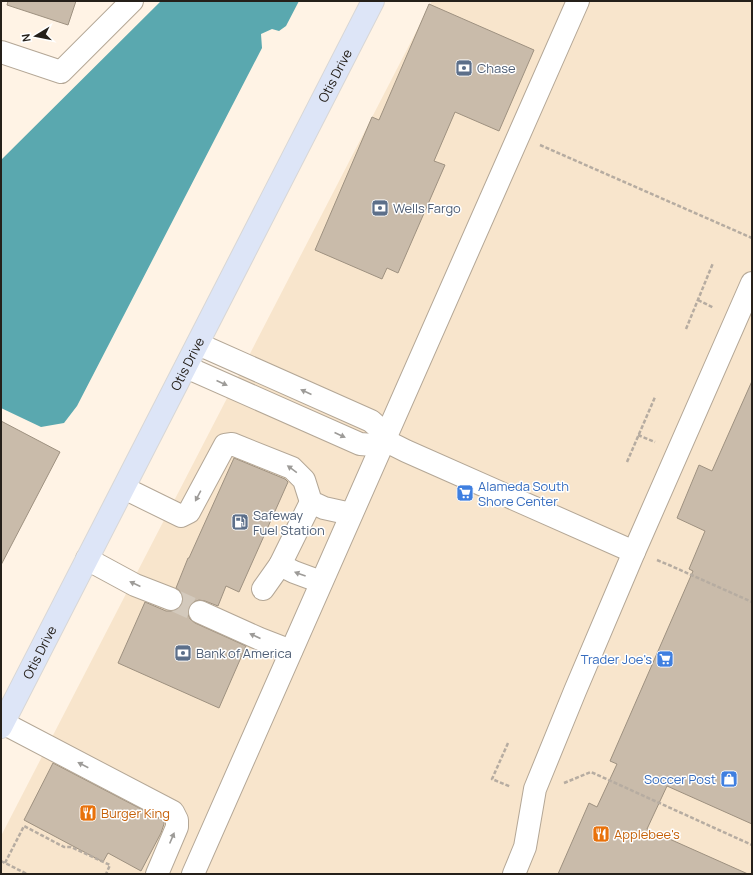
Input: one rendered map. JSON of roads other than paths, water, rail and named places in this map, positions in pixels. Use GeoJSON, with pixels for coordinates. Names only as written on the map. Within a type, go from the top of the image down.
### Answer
{"type":"FeatureCollection","features":[{"type":"Feature","properties":{"kind":"main road","name":"Otis Drive"},"geometry":{"type":"LineString","coordinates":[[2,725],[374,1]]}},
{"type":"Feature","properties":{"kind":"street"},"geometry":{"type":"LineString","coordinates":[[1,52],[61,72],[132,1]]}},
{"type":"Feature","properties":{"kind":"street"},"geometry":{"type":"LineString","coordinates":[[193,874],[430,332],[578,1]]}},
{"type":"Feature","properties":{"kind":"street"},"geometry":{"type":"LineString","coordinates":[[514,874],[524,847],[535,789],[634,552],[752,283]]}},
{"type":"Feature","properties":{"kind":"street"},"geometry":{"type":"LineString","coordinates":[[198,344],[371,421],[380,429],[384,440],[413,454],[634,552]]}},
{"type":"Feature","properties":{"kind":"street"},"geometry":{"type":"LineString","coordinates":[[186,367],[360,444],[373,445],[384,440]]}},
{"type":"Feature","properties":{"kind":"street"},"geometry":{"type":"LineString","coordinates":[[124,488],[181,516],[189,512],[225,445],[232,444],[292,468],[304,480],[311,502],[280,565],[263,588]]}},
{"type":"Feature","properties":{"kind":"street"},"geometry":{"type":"LineString","coordinates":[[311,502],[324,508],[351,514]]}},
{"type":"Feature","properties":{"kind":"street"},"geometry":{"type":"LineString","coordinates":[[87,559],[135,585],[171,599]]}},
{"type":"Feature","properties":{"kind":"street"},"geometry":{"type":"LineString","coordinates":[[280,565],[321,582]]}},
{"type":"Feature","properties":{"kind":"street"},"geometry":{"type":"LineString","coordinates":[[200,612],[291,651]]}},
{"type":"Feature","properties":{"kind":"street"},"geometry":{"type":"LineString","coordinates":[[2,725],[173,812],[177,820],[177,827],[156,874]]}},
{"type":"Feature","properties":{"kind":"water"},"geometry":{"type":"Polygon","coordinates":[[[161,1],[299,1],[286,26],[279,31],[272,29],[261,34],[262,48],[77,406],[64,423],[41,427],[1,408],[1,160],[161,1]]]}},
{"type":"Feature","properties":{"kind":"tunnel"},"geometry":{"type":"LineString","coordinates":[[171,599],[200,612]]}},
{"type":"Feature","properties":{"kind":"place","name":"Chase"},"geometry":{"type":"Point","coordinates":[464,68]}},
{"type":"Feature","properties":{"kind":"place","name":"Wells Fargo"},"geometry":{"type":"Point","coordinates":[380,208]}},
{"type":"Feature","properties":{"kind":"place","name":"Alameda South Shore Center"},"geometry":{"type":"Point","coordinates":[465,493]}},
{"type":"Feature","properties":{"kind":"place","name":"Safeway Fuel Station"},"geometry":{"type":"Point","coordinates":[240,522]}},
{"type":"Feature","properties":{"kind":"place","name":"Bank of America"},"geometry":{"type":"Point","coordinates":[183,653]}},
{"type":"Feature","properties":{"kind":"place","name":"Trader Joe's"},"geometry":{"type":"Point","coordinates":[665,659]}},
{"type":"Feature","properties":{"kind":"place","name":"Soccer Post"},"geometry":{"type":"Point","coordinates":[729,779]}},
{"type":"Feature","properties":{"kind":"place","name":"Burger King"},"geometry":{"type":"Point","coordinates":[88,813]}},
{"type":"Feature","properties":{"kind":"place","name":"Applebee's"},"geometry":{"type":"Point","coordinates":[601,834]}}]}
